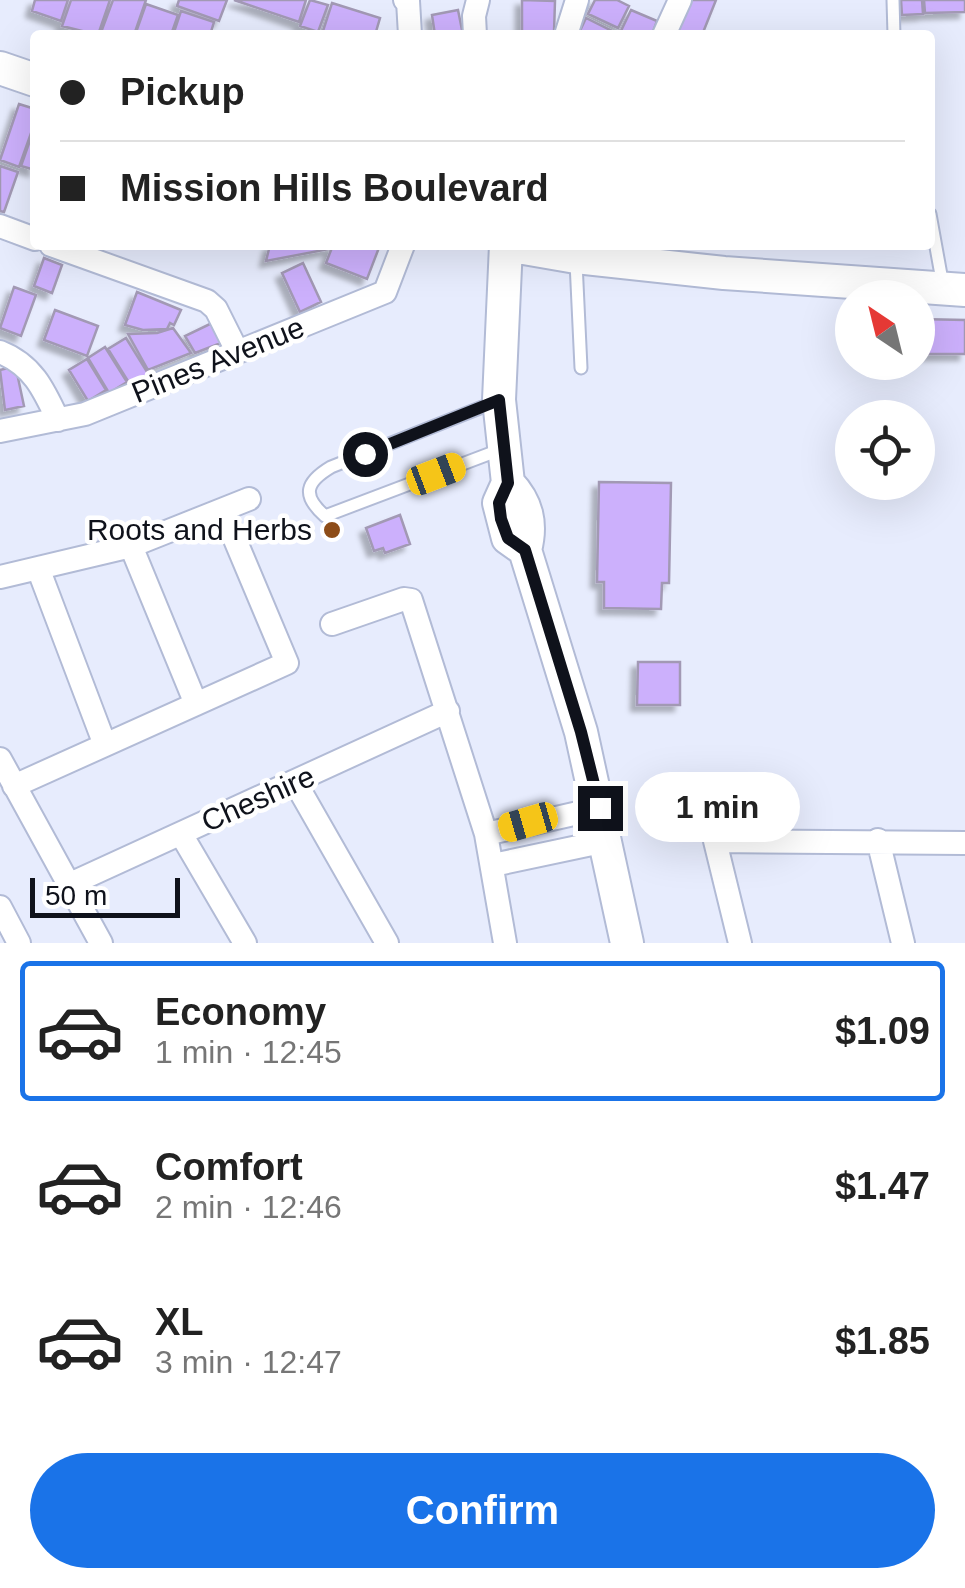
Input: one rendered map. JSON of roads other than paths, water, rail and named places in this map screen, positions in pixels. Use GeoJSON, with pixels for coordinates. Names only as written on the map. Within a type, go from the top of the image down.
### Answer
{"type":"FeatureCollection","features":[{"type":"Feature","properties":{"kind":"street"},"geometry":{"type":"LineString","coordinates":[[405,0],[410,30]]}},
{"type":"Feature","properties":{"kind":"street"},"geometry":{"type":"LineString","coordinates":[[475,30],[478,0]]}},
{"type":"Feature","properties":{"kind":"street"},"geometry":{"type":"LineString","coordinates":[[568,30],[577,0]]}},
{"type":"Feature","properties":{"kind":"street"},"geometry":{"type":"LineString","coordinates":[[666,30],[680,0]]}},
{"type":"Feature","properties":{"kind":"street"},"geometry":{"type":"LineString","coordinates":[[0,68],[30,78]]}},
{"type":"Feature","properties":{"kind":"street"},"geometry":{"type":"LineString","coordinates":[[0,226],[30,237]]}},
{"type":"Feature","properties":{"kind":"street"},"geometry":{"type":"LineString","coordinates":[[65,250],[207,301],[216,309],[237,352]]}},
{"type":"Feature","properties":{"kind":"street","name":"Pines Avenue"},"geometry":{"type":"LineString","coordinates":[[0,431],[85,414],[385,292],[401,250]]}},
{"type":"Feature","properties":{"kind":"street"},"geometry":{"type":"LineString","coordinates":[[527,250],[499,400],[502,449],[508,483],[522,498],[530,529],[525,550],[581,732],[628,943]]}},
{"type":"Feature","properties":{"kind":"street"},"geometry":{"type":"LineString","coordinates":[[542,250],[724,273],[954,290]]}},
{"type":"Feature","properties":{"kind":"street"},"geometry":{"type":"LineString","coordinates":[[0,352],[12,357],[41,382],[58,420]]}},
{"type":"Feature","properties":{"kind":"street"},"geometry":{"type":"LineString","coordinates":[[0,577],[132,546],[249,499]]}},
{"type":"Feature","properties":{"kind":"street"},"geometry":{"type":"LineString","coordinates":[[14,786],[287,663],[223,511]]}},
{"type":"Feature","properties":{"kind":"street"},"geometry":{"type":"LineString","coordinates":[[132,546],[196,704]]}},
{"type":"Feature","properties":{"kind":"street"},"geometry":{"type":"LineString","coordinates":[[38,568],[105,745]]}},
{"type":"Feature","properties":{"kind":"street"},"geometry":{"type":"LineString","coordinates":[[332,624],[411,600],[486,834],[505,943]]}},
{"type":"Feature","properties":{"kind":"street","name":"Cheshire"},"geometry":{"type":"LineString","coordinates":[[68,885],[448,711]]}},
{"type":"Feature","properties":{"kind":"street"},"geometry":{"type":"LineString","coordinates":[[0,759],[101,943]]}},
{"type":"Feature","properties":{"kind":"street"},"geometry":{"type":"LineString","coordinates":[[295,782],[387,943]]}},
{"type":"Feature","properties":{"kind":"street"},"geometry":{"type":"LineString","coordinates":[[486,834],[600,808]]}},
{"type":"Feature","properties":{"kind":"street"},"geometry":{"type":"LineString","coordinates":[[182,834],[244,943]]}},
{"type":"Feature","properties":{"kind":"street"},"geometry":{"type":"LineString","coordinates":[[878,840],[902,943]]}},
{"type":"Feature","properties":{"kind":"street"},"geometry":{"type":"LineString","coordinates":[[493,865],[606,841]]}},
{"type":"Feature","properties":{"kind":"street"},"geometry":{"type":"LineString","coordinates":[[740,943],[714,841],[965,843]]}},
{"type":"Feature","properties":{"kind":"street"},"geometry":{"type":"LineString","coordinates":[[0,907],[20,943]]}},
{"type":"Feature","properties":{"kind":"lane"},"geometry":{"type":"LineString","coordinates":[[892,0],[894,30]]}},
{"type":"Feature","properties":{"kind":"lane"},"geometry":{"type":"LineString","coordinates":[[935,230],[954,290]]}},
{"type":"Feature","properties":{"kind":"lane"},"geometry":{"type":"LineString","coordinates":[[576,257],[581,368]]}},
{"type":"Feature","properties":{"kind":"lane"},"geometry":{"type":"LineString","coordinates":[[499,400],[331,467],[313,477],[308,490],[311,501],[325,516],[502,449]]}},
{"type":"Feature","properties":{"kind":"place","name":"Roots and Herbs"},"geometry":{"type":"Point","coordinates":[332,530]}}]}
